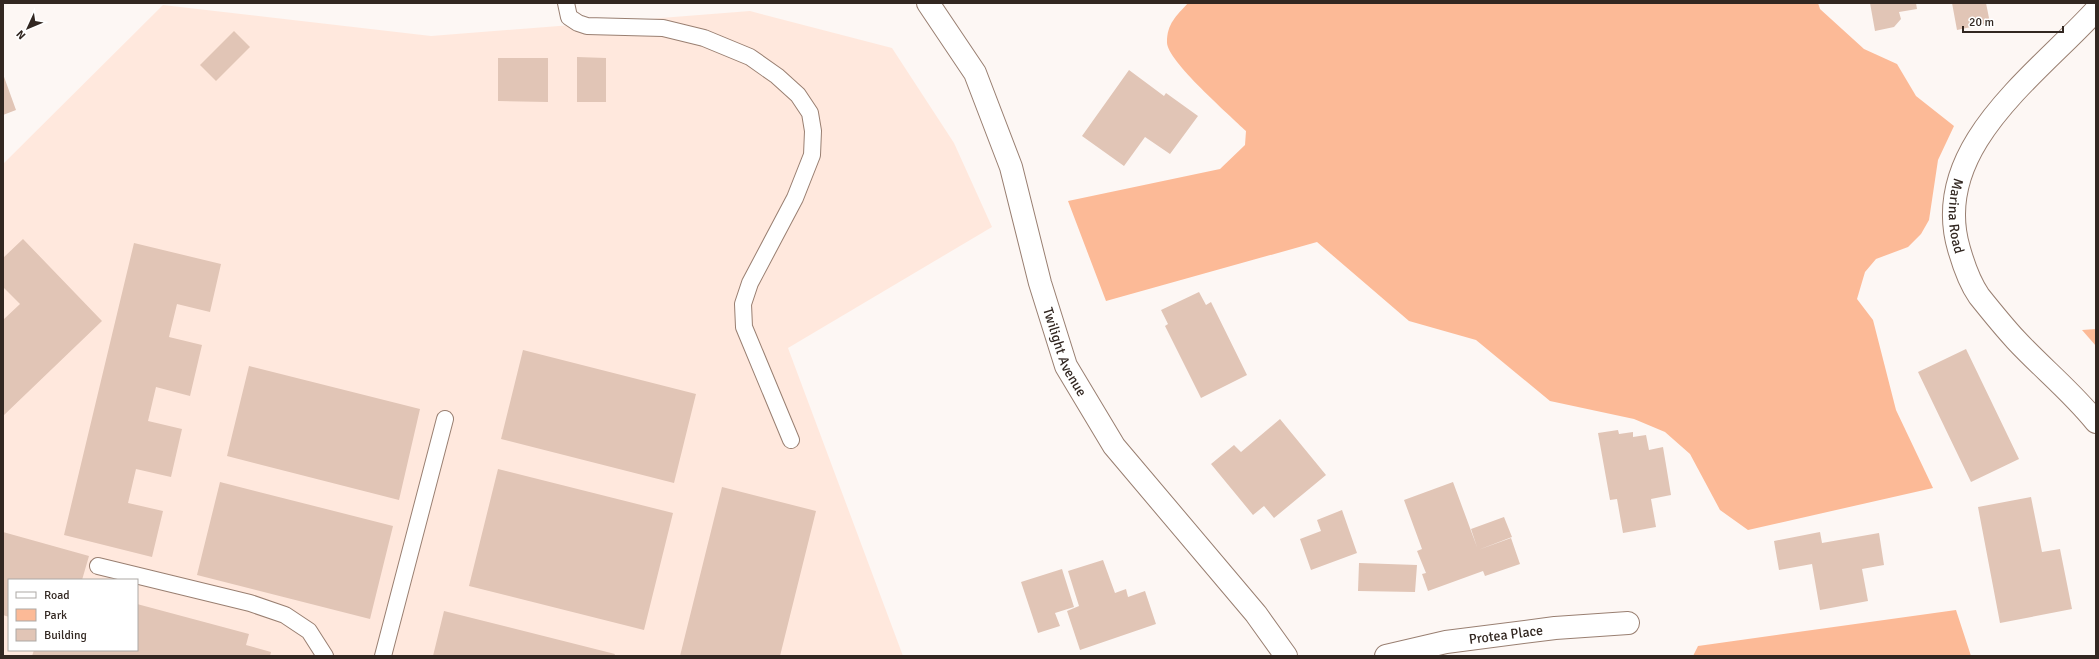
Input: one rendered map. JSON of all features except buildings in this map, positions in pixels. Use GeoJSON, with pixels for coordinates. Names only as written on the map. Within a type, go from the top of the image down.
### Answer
{"type":"FeatureCollection","features":[{"type":"Feature","properties":{"kind":"street","name":"Twilight Avenue"},"geometry":{"type":"LineString","coordinates":[[928,3],[975,73],[1011,167],[1040,283],[1066,366],[1114,446],[1256,614],[1286,656]]}},
{"type":"Feature","properties":{"kind":"street","name":"Marina Road"},"geometry":{"type":"LineString","coordinates":[[2096,10],[2015,90],[1975,142],[1960,175],[1953,209],[1954,232],[1962,260],[1978,294],[2016,340],[2084,406],[2096,422]]}},
{"type":"Feature","properties":{"kind":"street","name":"Protea Place"},"geometry":{"type":"LineString","coordinates":[[1386,656],[1446,642],[1555,628],[1628,623]]}},
{"type":"Feature","properties":{"kind":"lane"},"geometry":{"type":"LineString","coordinates":[[566,3],[569,17],[587,26],[663,28],[704,38],[750,57],[777,76],[798,95],[810,113],[813,131],[812,155],[795,198],[750,283],[743,304],[744,327],[791,440]]}},
{"type":"Feature","properties":{"kind":"lane"},"geometry":{"type":"LineString","coordinates":[[383,656],[445,419]]}},
{"type":"Feature","properties":{"kind":"lane"},"geometry":{"type":"LineString","coordinates":[[98,566],[250,603],[285,615],[309,631],[325,656]]}},
{"type":"Feature","properties":{"kind":"shaded area"},"geometry":{"type":"Polygon","coordinates":[[[163,5],[431,36],[750,11],[892,48],[954,143],[992,227],[788,348],[903,656],[3,656],[3,164],[163,5]]]}},
{"type":"Feature","properties":{"kind":"green space"},"geometry":{"type":"Polygon","coordinates":[[[1188,3],[1818,3],[1820,9],[1864,49],[1897,64],[1916,96],[1954,126],[1938,160],[1929,220],[1921,234],[1908,247],[1876,259],[1865,272],[1857,299],[1873,320],[1896,410],[1933,488],[1748,530],[1720,510],[1690,454],[1665,432],[1634,419],[1550,401],[1476,340],[1409,321],[1317,242],[1106,301],[1068,201],[1220,169],[1245,145],[1246,131],[1200,88],[1169,50],[1167,36],[1170,25],[1188,3]]]}},
{"type":"Feature","properties":{"kind":"green space"},"geometry":{"type":"Polygon","coordinates":[[[2096,329],[2096,346],[2082,330],[2096,329]]]}},
{"type":"Feature","properties":{"kind":"green space"},"geometry":{"type":"Polygon","coordinates":[[[1956,610],[1971,656],[1693,656],[1698,646],[1956,610]]]}}]}
